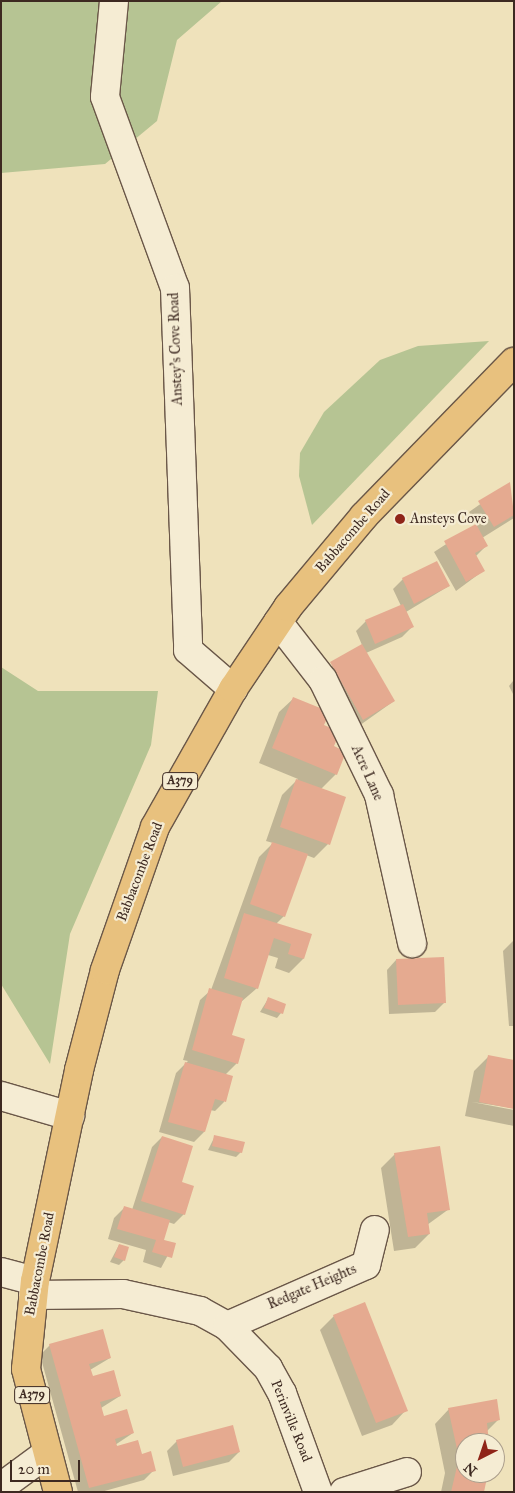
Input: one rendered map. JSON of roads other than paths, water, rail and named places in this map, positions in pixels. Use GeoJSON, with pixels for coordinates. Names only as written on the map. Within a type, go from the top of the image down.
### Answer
{"type":"FeatureCollection","features":[{"type":"Feature","properties":{"kind":"main road","name":"Babbacombe Road"},"geometry":{"type":"LineString","coordinates":[[58,1492],[46,1454],[26,1369],[34,1288],[70,1116],[105,970],[155,827],[233,689],[278,622],[364,516],[514,362]]}},
{"type":"Feature","properties":{"kind":"street","name":"Anstey's Cove Road"},"geometry":{"type":"LineString","coordinates":[[114,1],[105,97],[175,288],[188,650],[233,689]]}},
{"type":"Feature","properties":{"kind":"street","name":"Acre Lane"},"geometry":{"type":"LineString","coordinates":[[278,622],[323,680],[379,795],[412,943]]}},
{"type":"Feature","properties":{"kind":"street"},"geometry":{"type":"LineString","coordinates":[[1,1096],[70,1116]]}},
{"type":"Feature","properties":{"kind":"street","name":"Redgate Heights"},"geometry":{"type":"LineString","coordinates":[[227,1326],[366,1264],[375,1230]]}},
{"type":"Feature","properties":{"kind":"street","name":"Perinville Road"},"geometry":{"type":"LineString","coordinates":[[1,1272],[34,1288],[123,1294],[200,1312],[227,1326],[268,1368],[282,1393],[318,1492]]}},
{"type":"Feature","properties":{"kind":"street"},"geometry":{"type":"LineString","coordinates":[[1,1487],[46,1454]]}},
{"type":"Feature","properties":{"kind":"street"},"geometry":{"type":"LineString","coordinates":[[344,1492],[407,1472]]}},
{"type":"Feature","properties":{"kind":"place","name":"Ansteys Cove"},"geometry":{"type":"Point","coordinates":[400,519]}}]}
